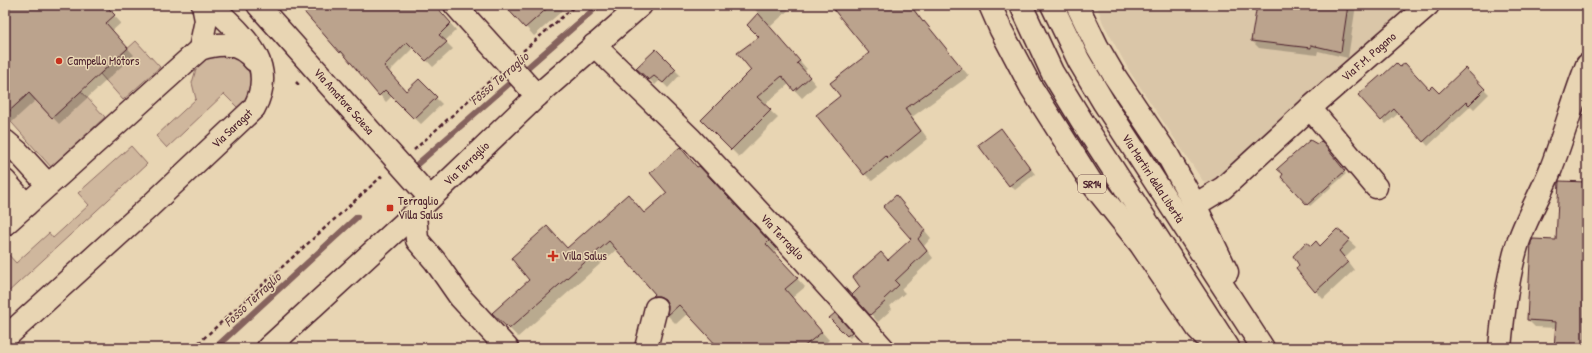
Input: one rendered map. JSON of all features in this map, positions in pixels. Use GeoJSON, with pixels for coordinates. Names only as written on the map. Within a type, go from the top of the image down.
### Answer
{"type":"FeatureCollection","features":[{"type":"Feature","properties":{"kind":"main road"},"geometry":{"type":"LineString","coordinates":[[200,49],[206,20],[203,5]]}},
{"type":"Feature","properties":{"kind":"main road","name":"Via Saragat"},"geometry":{"type":"LineString","coordinates":[[5,338],[149,207],[254,108],[261,96],[262,82],[260,68],[255,52],[248,41],[210,5]]}},
{"type":"Feature","properties":{"kind":"main road","name":"Via Amatore Sciesa"},"geometry":{"type":"LineString","coordinates":[[258,5],[398,163],[422,205]]}},
{"type":"Feature","properties":{"kind":"main road"},"geometry":{"type":"LineString","coordinates":[[455,5],[534,92]]}},
{"type":"Feature","properties":{"kind":"main road","name":"Via Terraglio"},"geometry":{"type":"LineString","coordinates":[[268,348],[422,205],[534,92],[594,45],[641,5]]}},
{"type":"Feature","properties":{"kind":"main road","name":"SR14"},"geometry":{"type":"LineString","coordinates":[[990,5],[1001,30],[1031,87],[1092,185],[1141,244],[1198,330],[1216,348]]}},
{"type":"Feature","properties":{"kind":"main road","name":"SR14"},"geometry":{"type":"LineString","coordinates":[[1021,5],[1052,72],[1229,348]]}},
{"type":"Feature","properties":{"kind":"main road","name":"Via Martiri della Libertà"},"geometry":{"type":"LineString","coordinates":[[1052,5],[1079,61],[1258,340]]}},
{"type":"Feature","properties":{"kind":"main road"},"geometry":{"type":"LineString","coordinates":[[1077,5],[1097,46],[1114,75],[1168,154],[1227,270],[1258,340]]}},
{"type":"Feature","properties":{"kind":"main road","name":"Via F.M. Pagano"},"geometry":{"type":"LineString","coordinates":[[1195,205],[1223,188],[1310,108],[1428,5]]}},
{"type":"Feature","properties":{"kind":"main road"},"geometry":{"type":"LineString","coordinates":[[5,224],[200,49],[219,44],[230,45],[245,50],[260,68]]}},
{"type":"Feature","properties":{"kind":"main road","name":"Via Terraglio"},"geometry":{"type":"LineString","coordinates":[[594,45],[691,139],[802,258],[883,348]]}},
{"type":"Feature","properties":{"kind":"main road"},"geometry":{"type":"LineString","coordinates":[[1500,348],[1504,302],[1517,246],[1529,215],[1550,172],[1587,65]]}},
{"type":"Feature","properties":{"kind":"main road"},"geometry":{"type":"LineString","coordinates":[[1310,108],[1376,187]]}},
{"type":"Feature","properties":{"kind":"main road"},"geometry":{"type":"LineString","coordinates":[[5,141],[18,152],[48,185]]}},
{"type":"Feature","properties":{"kind":"main road"},"geometry":{"type":"LineString","coordinates":[[5,181],[26,205]]}},
{"type":"Feature","properties":{"kind":"main road"},"geometry":{"type":"LineString","coordinates":[[422,205],[418,240],[460,297],[507,348]]}},
{"type":"Feature","properties":{"kind":"main road"},"geometry":{"type":"LineString","coordinates":[[646,348],[656,308]]}},
{"type":"Feature","properties":{"kind":"path"},"geometry":{"type":"LineString","coordinates":[[193,348],[390,169],[511,65],[576,5]]}},
{"type":"Feature","properties":{"kind":"shaded area"},"geometry":{"type":"Polygon","coordinates":[[[1097,5],[1422,5],[1213,184],[1203,181],[1130,72],[1103,23],[1097,5]]]}},
{"type":"Feature","properties":{"kind":"shaded area"},"geometry":{"type":"Polygon","coordinates":[[[136,41],[160,67],[123,100],[100,74],[136,41]]]}},
{"type":"Feature","properties":{"kind":"shaded area"},"geometry":{"type":"Polygon","coordinates":[[[221,54],[237,58],[248,69],[252,83],[248,97],[238,108],[224,94],[167,148],[156,136],[196,99],[192,83],[196,69],[208,57],[221,54]]]}},
{"type":"Feature","properties":{"kind":"shaded area"},"geometry":{"type":"Polygon","coordinates":[[[81,91],[105,117],[51,167],[5,115],[29,93],[52,118],[81,91]]]}},
{"type":"Feature","properties":{"kind":"shaded area"},"geometry":{"type":"Polygon","coordinates":[[[131,146],[147,164],[5,295],[5,256],[7,253],[16,263],[49,233],[53,238],[89,205],[78,193],[131,146]]]}},
{"type":"Feature","properties":{"kind":"building","name":"Campello Motors"},"geometry":{"type":"Polygon","coordinates":[[[5,5],[105,5],[115,15],[106,23],[128,48],[52,118],[29,93],[5,115],[5,5]]]}},
{"type":"Feature","properties":{"kind":"building"},"geometry":{"type":"Polygon","coordinates":[[[298,5],[435,5],[451,23],[439,35],[447,42],[426,61],[407,42],[384,66],[406,91],[419,79],[437,97],[414,119],[385,90],[379,96],[341,51],[340,53],[298,5]]]}},
{"type":"Feature","properties":{"kind":"building"},"geometry":{"type":"Polygon","coordinates":[[[504,5],[551,5],[525,28],[504,5]]]}},
{"type":"Feature","properties":{"kind":"building"},"geometry":{"type":"Polygon","coordinates":[[[830,5],[910,5],[962,68],[905,109],[921,131],[888,158],[886,156],[864,175],[816,115],[840,96],[830,83],[869,53],[830,5]]]}},
{"type":"Feature","properties":{"kind":"building"},"geometry":{"type":"Polygon","coordinates":[[[1257,5],[1348,5],[1341,52],[1311,45],[1311,48],[1251,41],[1257,5]]]}},
{"type":"Feature","properties":{"kind":"building"},"geometry":{"type":"Polygon","coordinates":[[[758,13],[800,61],[797,63],[810,77],[794,91],[782,76],[757,97],[771,110],[731,150],[701,120],[751,70],[737,53],[759,37],[747,25],[758,13]]]}},
{"type":"Feature","properties":{"kind":"building"},"geometry":{"type":"Polygon","coordinates":[[[656,49],[676,69],[663,83],[654,76],[649,80],[636,68],[656,49]]]}},
{"type":"Feature","properties":{"kind":"building"},"geometry":{"type":"Polygon","coordinates":[[[1396,63],[1400,67],[1405,63],[1429,89],[1432,86],[1439,93],[1465,68],[1485,89],[1469,105],[1466,102],[1423,142],[1394,109],[1381,121],[1358,95],[1396,63]]]}},
{"type":"Feature","properties":{"kind":"building"},"geometry":{"type":"Polygon","coordinates":[[[1001,128],[1031,169],[1009,186],[978,145],[1001,128]]]}},
{"type":"Feature","properties":{"kind":"building"},"geometry":{"type":"Polygon","coordinates":[[[1310,140],[1317,144],[1321,141],[1345,171],[1307,205],[1281,177],[1283,174],[1277,169],[1310,140]]]}},
{"type":"Feature","properties":{"kind":"building","name":"Villa Salus"},"geometry":{"type":"Polygon","coordinates":[[[680,147],[697,167],[699,166],[769,241],[766,244],[798,278],[785,289],[822,332],[802,348],[719,348],[679,305],[667,316],[668,305],[665,299],[659,296],[653,296],[655,294],[609,241],[509,329],[492,313],[529,280],[511,258],[547,226],[567,248],[628,194],[644,213],[667,193],[650,173],[680,147]]]}},
{"type":"Feature","properties":{"kind":"building"},"geometry":{"type":"Polygon","coordinates":[[[1559,181],[1587,182],[1587,348],[1554,348],[1556,322],[1527,320],[1531,242],[1533,239],[1556,240],[1559,181]]]}},
{"type":"Feature","properties":{"kind":"building"},"geometry":{"type":"Polygon","coordinates":[[[896,195],[925,230],[918,239],[927,251],[895,281],[899,285],[884,299],[886,301],[870,315],[852,295],[860,287],[853,277],[881,252],[888,260],[911,239],[883,207],[896,195]]]}},
{"type":"Feature","properties":{"kind":"building"},"geometry":{"type":"Polygon","coordinates":[[[1337,229],[1350,239],[1339,251],[1348,262],[1315,292],[1296,269],[1299,265],[1293,256],[1306,242],[1311,246],[1316,241],[1320,246],[1337,229]]]}},
{"type":"Feature","properties":{"kind":"building"},"geometry":{"type":"Polygon","coordinates":[[[835,313],[852,332],[847,336],[829,318],[835,313]]]}},
{"type":"Feature","properties":{"kind":"waterway","name":"Fosso Terraglio"},"geometry":{"type":"LineString","coordinates":[[414,167],[599,5]]}},
{"type":"Feature","properties":{"kind":"waterway","name":"Fosso Terraglio"},"geometry":{"type":"LineString","coordinates":[[215,348],[357,217]]}},
{"type":"Feature","properties":{"kind":"place","name":"Campello Motors"},"geometry":{"type":"Point","coordinates":[59,61]}},
{"type":"Feature","properties":{"kind":"place","name":"Terraglio Villa Salus"},"geometry":{"type":"Point","coordinates":[390,208]}},
{"type":"Feature","properties":{"kind":"place","name":"Villa Salus"},"geometry":{"type":"Point","coordinates":[553,256]}}]}
